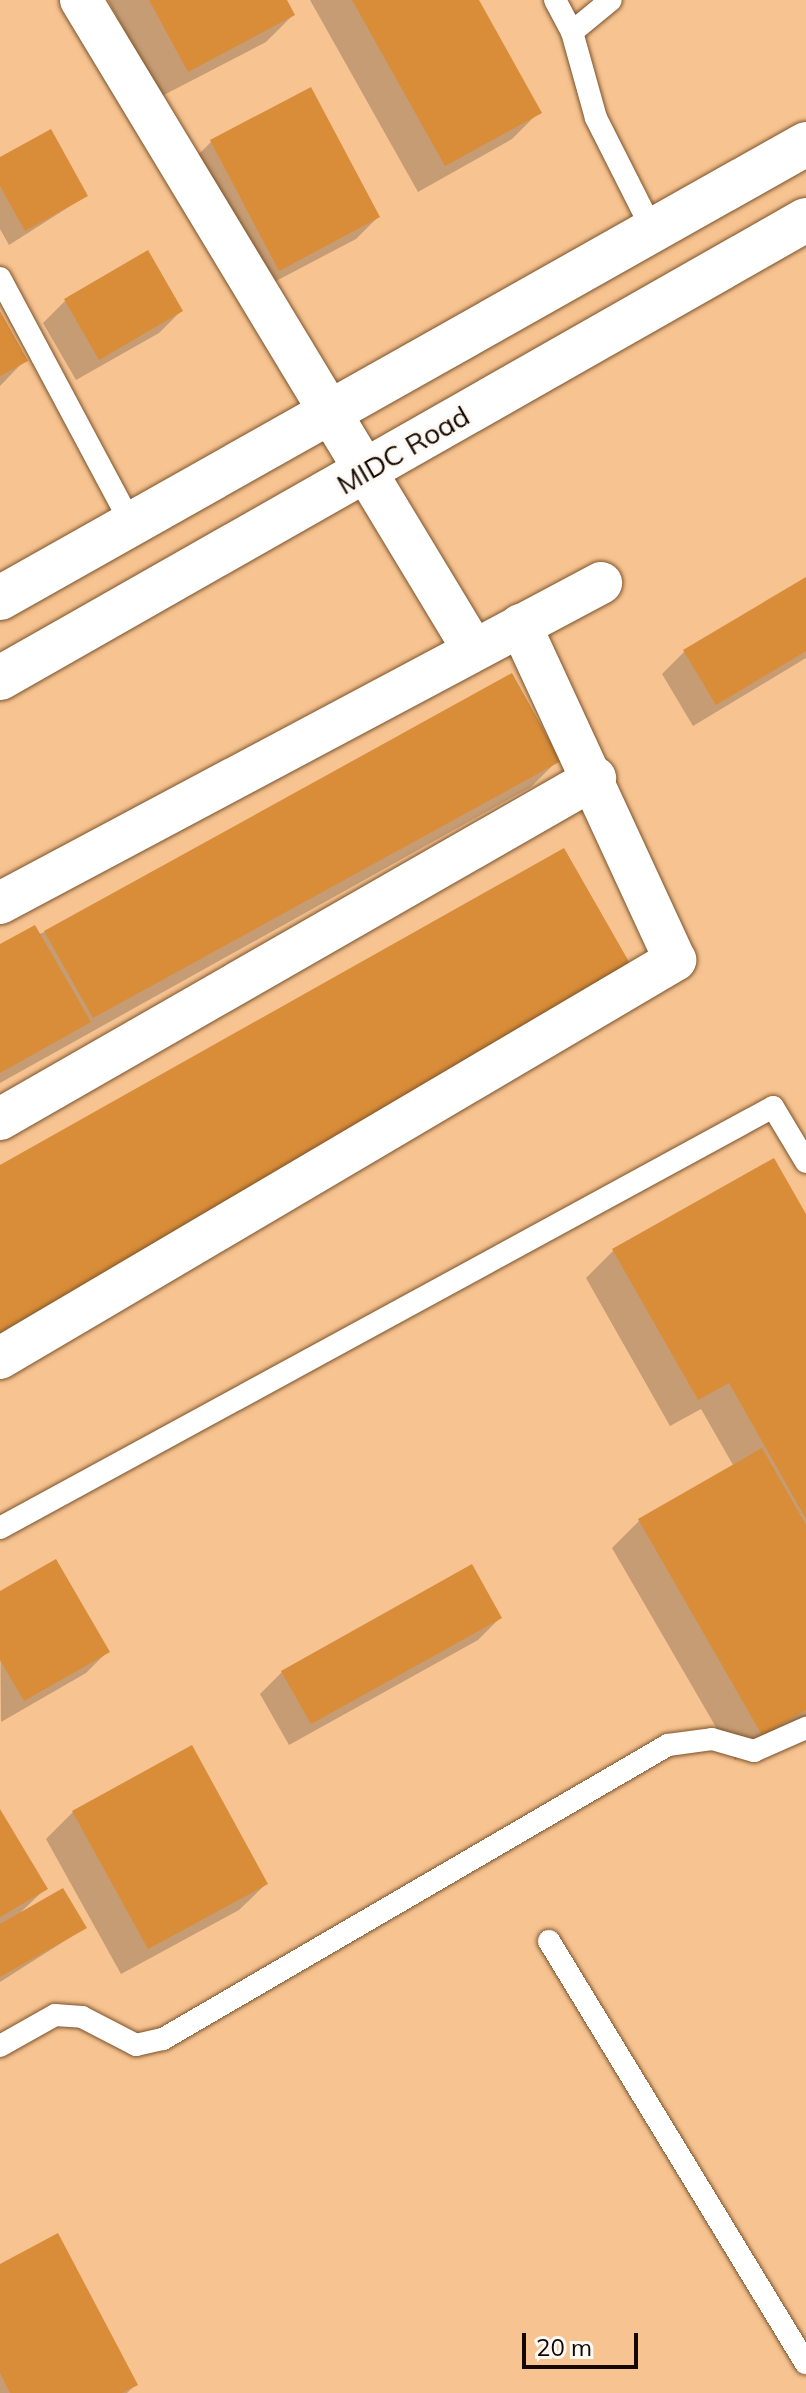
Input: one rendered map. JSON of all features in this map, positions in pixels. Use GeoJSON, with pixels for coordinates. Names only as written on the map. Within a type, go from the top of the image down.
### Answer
{"type":"FeatureCollection","features":[{"type":"Feature","properties":{"kind":"main road"},"geometry":{"type":"LineString","coordinates":[[0,598],[806,144]]}},
{"type":"Feature","properties":{"kind":"main road","name":"MIDC Road"},"geometry":{"type":"LineString","coordinates":[[0,678],[806,220]]}},
{"type":"Feature","properties":{"kind":"street"},"geometry":{"type":"LineString","coordinates":[[81,0],[328,415],[366,471],[473,649]]}},
{"type":"Feature","properties":{"kind":"street"},"geometry":{"type":"LineString","coordinates":[[0,903],[601,583]]}},
{"type":"Feature","properties":{"kind":"street"},"geometry":{"type":"LineString","coordinates":[[0,1358],[675,960],[595,778],[520,625]]}},
{"type":"Feature","properties":{"kind":"street"},"geometry":{"type":"LineString","coordinates":[[0,1119],[595,778]]}},
{"type":"Feature","properties":{"kind":"lane"},"geometry":{"type":"LineString","coordinates":[[555,0],[572,32],[596,118],[653,231]]}},
{"type":"Feature","properties":{"kind":"lane"},"geometry":{"type":"LineString","coordinates":[[572,32],[611,0]]}},
{"type":"Feature","properties":{"kind":"lane"},"geometry":{"type":"LineString","coordinates":[[0,278],[131,523]]}},
{"type":"Feature","properties":{"kind":"lane"},"geometry":{"type":"LineString","coordinates":[[0,1528],[773,1107],[806,1162]]}},
{"type":"Feature","properties":{"kind":"lane"},"geometry":{"type":"LineString","coordinates":[[0,2046],[55,2015],[82,2017],[136,2045],[163,2039],[668,1745],[712,1739],[754,1751],[806,1728]]}},
{"type":"Feature","properties":{"kind":"lane"},"geometry":{"type":"LineString","coordinates":[[549,1941],[806,2363]]}},
{"type":"Feature","properties":{"kind":"shaded area"},"geometry":{"type":"Polygon","coordinates":[[[0,0],[806,0],[806,2393],[0,2393],[0,0]]]}},
{"type":"Feature","properties":{"kind":"building"},"geometry":{"type":"Polygon","coordinates":[[[149,0],[287,0],[295,15],[188,72],[149,0]]]}},
{"type":"Feature","properties":{"kind":"building"},"geometry":{"type":"Polygon","coordinates":[[[352,0],[479,0],[542,113],[445,166],[352,0]]]}},
{"type":"Feature","properties":{"kind":"building"},"geometry":{"type":"Polygon","coordinates":[[[311,87],[380,217],[279,271],[210,140],[311,87]]]}},
{"type":"Feature","properties":{"kind":"building"},"geometry":{"type":"Polygon","coordinates":[[[51,129],[88,196],[25,231],[0,186],[0,157],[51,129]]]}},
{"type":"Feature","properties":{"kind":"building"},"geometry":{"type":"Polygon","coordinates":[[[148,250],[183,311],[99,360],[64,299],[148,250]]]}},
{"type":"Feature","properties":{"kind":"building"},"geometry":{"type":"Polygon","coordinates":[[[0,311],[28,361],[0,376],[0,311]]]}},
{"type":"Feature","properties":{"kind":"building"},"geometry":{"type":"Polygon","coordinates":[[[806,577],[806,651],[716,705],[683,650],[806,577]]]}},
{"type":"Feature","properties":{"kind":"building"},"geometry":{"type":"Polygon","coordinates":[[[512,673],[561,761],[93,1018],[44,931],[512,673]]]}},
{"type":"Feature","properties":{"kind":"building"},"geometry":{"type":"Polygon","coordinates":[[[564,848],[636,974],[0,1332],[0,1165],[564,848]]]}},
{"type":"Feature","properties":{"kind":"building"},"geometry":{"type":"Polygon","coordinates":[[[35,925],[91,1022],[0,1073],[0,944],[35,925]]]}},
{"type":"Feature","properties":{"kind":"building"},"geometry":{"type":"Polygon","coordinates":[[[774,1158],[806,1214],[806,1519],[729,1383],[698,1400],[612,1249],[774,1158]]]}},
{"type":"Feature","properties":{"kind":"building"},"geometry":{"type":"Polygon","coordinates":[[[762,1448],[806,1525],[806,1710],[762,1735],[638,1519],[762,1448]]]}},
{"type":"Feature","properties":{"kind":"building"},"geometry":{"type":"Polygon","coordinates":[[[56,1559],[110,1652],[24,1701],[0,1660],[0,1591],[56,1559]]]}},
{"type":"Feature","properties":{"kind":"building"},"geometry":{"type":"Polygon","coordinates":[[[472,1564],[502,1618],[311,1724],[281,1671],[472,1564]]]}},
{"type":"Feature","properties":{"kind":"building"},"geometry":{"type":"Polygon","coordinates":[[[192,1745],[268,1884],[148,1949],[72,1811],[192,1745]]]}},
{"type":"Feature","properties":{"kind":"building"},"geometry":{"type":"Polygon","coordinates":[[[0,1809],[48,1889],[0,1917],[0,1809]]]}},
{"type":"Feature","properties":{"kind":"building"},"geometry":{"type":"Polygon","coordinates":[[[63,1888],[87,1928],[0,1977],[0,1924],[63,1888]]]}},
{"type":"Feature","properties":{"kind":"building"},"geometry":{"type":"Polygon","coordinates":[[[58,2233],[138,2385],[122,2393],[10,2393],[0,2373],[0,2264],[58,2233]]]}}]}
